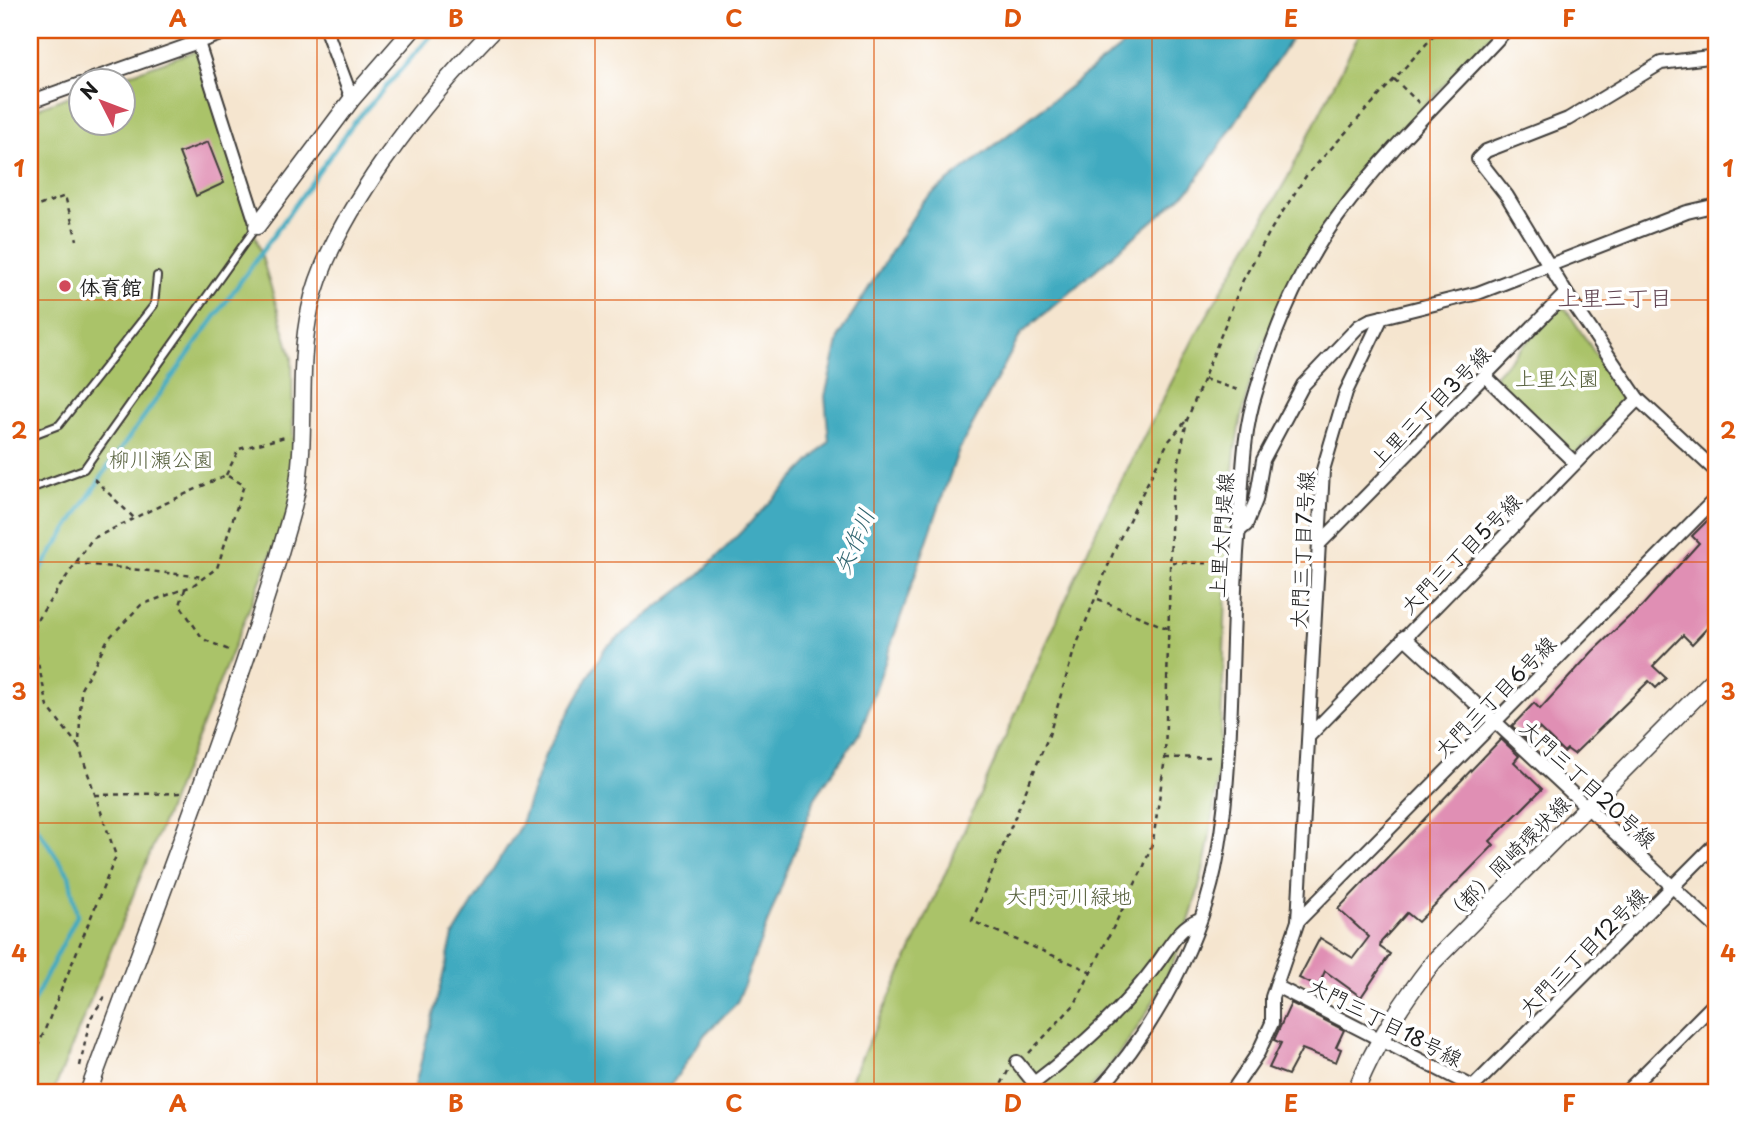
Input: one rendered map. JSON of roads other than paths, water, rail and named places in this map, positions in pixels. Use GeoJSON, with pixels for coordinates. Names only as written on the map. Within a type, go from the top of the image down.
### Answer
{"type":"FeatureCollection","features":[{"type":"Feature","properties":{"kind":"street"},"geometry":{"type":"LineString","coordinates":[[124,66],[196,36],[232,30]]}},
{"type":"Feature","properties":{"kind":"street"},"geometry":{"type":"LineString","coordinates":[[326,30],[352,99]]}},
{"type":"Feature","properties":{"kind":"street"},"geometry":{"type":"LineString","coordinates":[[257,226],[352,99],[412,30]]}},
{"type":"Feature","properties":{"kind":"street"},"geometry":{"type":"LineString","coordinates":[[88,1093],[279,556],[297,488],[309,310],[328,254],[344,221],[411,125],[461,63],[493,30]]}},
{"type":"Feature","properties":{"kind":"street","name":"上里大門堤線"},"geometry":{"type":"LineString","coordinates":[[1096,1093],[1143,1037],[1166,995],[1200,919],[1218,853],[1228,757],[1235,564],[1246,432],[1272,342],[1297,285],[1337,218],[1371,174],[1506,30]]}},
{"type":"Feature","properties":{"kind":"street"},"geometry":{"type":"LineString","coordinates":[[196,36],[257,226]]}},
{"type":"Feature","properties":{"kind":"street"},"geometry":{"type":"LineString","coordinates":[[1717,56],[1661,63],[1568,119],[1486,151],[1478,159],[1507,196],[1566,293],[1638,399],[1717,472]]}},
{"type":"Feature","properties":{"kind":"street"},"geometry":{"type":"LineString","coordinates":[[30,102],[66,89]]}},
{"type":"Feature","properties":{"kind":"street"},"geometry":{"type":"LineString","coordinates":[[1238,531],[1246,525],[1256,500],[1263,460],[1303,385],[1359,326],[1382,317],[1478,293],[1687,212],[1717,205]]}},
{"type":"Feature","properties":{"kind":"street","name":"上里三丁目3号線"},"geometry":{"type":"LineString","coordinates":[[1319,544],[1566,293]]}},
{"type":"Feature","properties":{"kind":"street","name":"大門三丁目7号線"},"geometry":{"type":"LineString","coordinates":[[1231,1093],[1258,1053],[1272,1023],[1276,986],[1298,921],[1323,470],[1346,392],[1382,317]]}},
{"type":"Feature","properties":{"kind":"street"},"geometry":{"type":"LineString","coordinates":[[1485,376],[1575,463]]}},
{"type":"Feature","properties":{"kind":"street","name":"大門三丁目5号線"},"geometry":{"type":"LineString","coordinates":[[1310,734],[1638,399]]}},
{"type":"Feature","properties":{"kind":"street","name":"大門三丁目6号線"},"geometry":{"type":"LineString","coordinates":[[1298,921],[1717,498]]}},
{"type":"Feature","properties":{"kind":"street","name":"大門三丁目20号線"},"geometry":{"type":"LineString","coordinates":[[1404,637],[1717,928]]}},
{"type":"Feature","properties":{"kind":"street","name":"（都）岡崎環状線"},"geometry":{"type":"LineString","coordinates":[[1355,1093],[1381,1038],[1402,1002],[1434,961],[1717,676]]}},
{"type":"Feature","properties":{"kind":"street","name":"大門三丁目12号線"},"geometry":{"type":"LineString","coordinates":[[1473,1090],[1717,842]]}},
{"type":"Feature","properties":{"kind":"street"},"geometry":{"type":"LineString","coordinates":[[1017,1062],[1034,1083],[1076,1051],[1142,985],[1180,931],[1189,922],[1200,919]]}},
{"type":"Feature","properties":{"kind":"street","name":"大門三丁目18号線"},"geometry":{"type":"LineString","coordinates":[[1276,986],[1381,1038],[1473,1090]]}},
{"type":"Feature","properties":{"kind":"street"},"geometry":{"type":"LineString","coordinates":[[1625,1093],[1717,1001]]}},
{"type":"Feature","properties":{"kind":"lane"},"geometry":{"type":"LineString","coordinates":[[30,489],[84,469],[257,226]]}},
{"type":"Feature","properties":{"kind":"lane"},"geometry":{"type":"LineString","coordinates":[[30,436],[58,425],[154,305],[157,276]]}},
{"type":"Feature","properties":{"kind":"water","name":"矢作川"},"geometry":{"type":"Polygon","coordinates":[[[1137,30],[1297,30],[1192,187],[1021,334],[958,452],[861,731],[815,798],[737,1003],[705,1034],[666,1093],[413,1093],[453,936],[520,826],[545,755],[605,648],[700,574],[829,442],[825,396],[840,334],[923,201],[1131,39],[1137,30]]]}},
{"type":"Feature","properties":{"kind":"waterway"},"geometry":{"type":"LineString","coordinates":[[30,586],[108,467],[353,124],[436,30]]}},
{"type":"Feature","properties":{"kind":"waterway"},"geometry":{"type":"LineString","coordinates":[[30,817],[69,875],[77,916],[30,1008]]}},
{"type":"Feature","properties":{"kind":"place","name":"体育館"},"geometry":{"type":"Point","coordinates":[65,286]}},
{"type":"Feature","properties":{"kind":"district","name":"上里三丁目"},"geometry":{"type":"Point","coordinates":[1615,296]}},
{"type":"Feature","properties":{"kind":"park label","name":"上里公園"},"geometry":{"type":"Point","coordinates":[1557,377]}},
{"type":"Feature","properties":{"kind":"park label","name":"柳川瀬公園"},"geometry":{"type":"Point","coordinates":[161,458]}},
{"type":"Feature","properties":{"kind":"park label","name":"大門河川緑地"},"geometry":{"type":"Point","coordinates":[1069,895]}}]}
